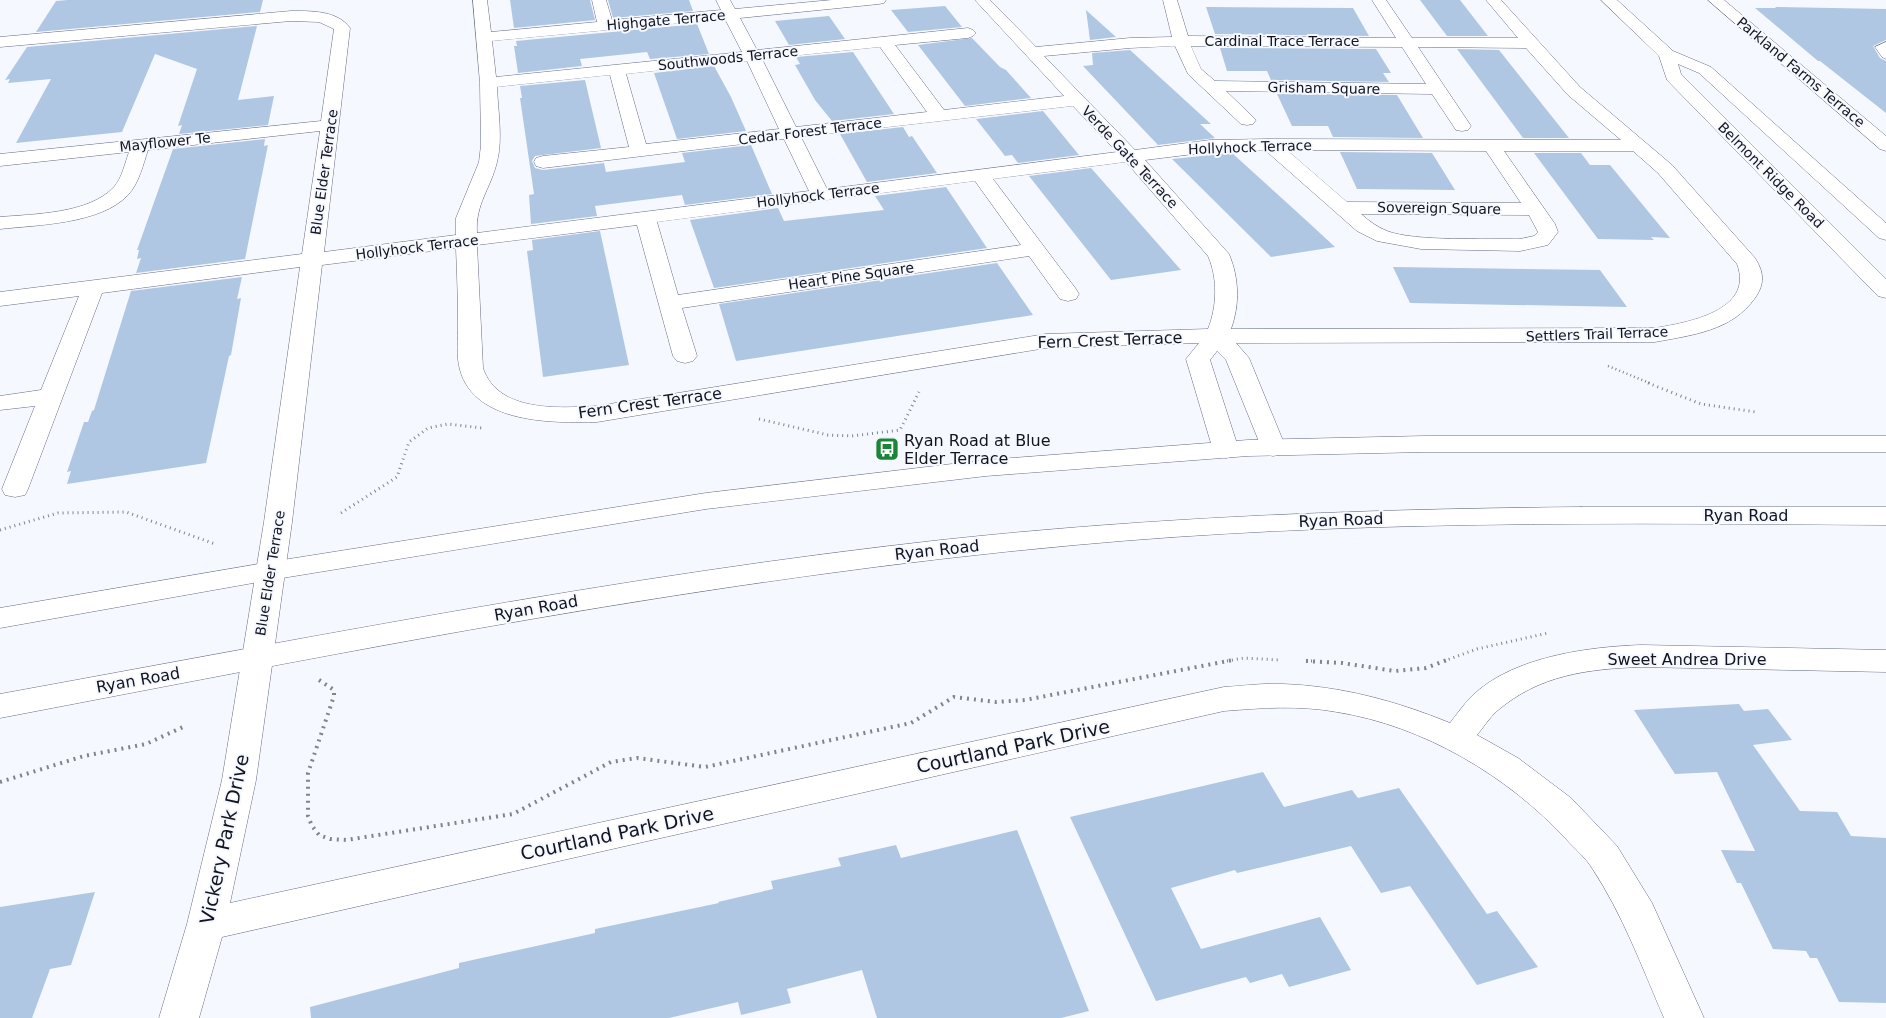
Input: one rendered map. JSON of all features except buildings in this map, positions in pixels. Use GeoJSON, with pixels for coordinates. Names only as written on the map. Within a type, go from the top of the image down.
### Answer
{"type":"FeatureCollection","features":[{"type":"Feature","properties":{"kind":"street","name":"Fern Crest Terrace"},"geometry":{"type":"LineString","coordinates":[[480,0],[488,83],[490,145],[488,162],[466,218],[473,374],[489,396],[526,412],[597,414],[1046,341],[1216,336]]}},
{"type":"Feature","properties":{"kind":"street"},"geometry":{"type":"LineString","coordinates":[[599,0],[606,25]]}},
{"type":"Feature","properties":{"kind":"street","name":"Highgate Terrace"},"geometry":{"type":"LineString","coordinates":[[484,37],[606,25],[727,7],[879,0]]}},
{"type":"Feature","properties":{"kind":"street","name":"Verde Gate Terrace"},"geometry":{"type":"LineString","coordinates":[[982,0],[1034,52],[1218,254],[1223,264],[1226,293],[1224,315],[1216,336],[1198,359],[1226,450]]}},
{"type":"Feature","properties":{"kind":"street"},"geometry":{"type":"LineString","coordinates":[[1170,0],[1181,41],[1194,71],[1247,120]]}},
{"type":"Feature","properties":{"kind":"street"},"geometry":{"type":"LineString","coordinates":[[1379,0],[1462,126]]}},
{"type":"Feature","properties":{"kind":"street","name":"Settlers Trail Terrace"},"geometry":{"type":"LineString","coordinates":[[1216,336],[1655,335],[1706,325],[1728,315],[1741,302],[1750,290],[1752,278],[1747,263],[1734,246],[1665,169],[1574,91],[1493,0]]}},
{"type":"Feature","properties":{"kind":"street","name":"Belmont Ridge Road"},"geometry":{"type":"LineString","coordinates":[[1608,0],[1667,54],[1705,70],[1886,234]]}},
{"type":"Feature","properties":{"kind":"street","name":"Parkland Farms Terrace"},"geometry":{"type":"LineString","coordinates":[[1715,0],[1886,145]]}},
{"type":"Feature","properties":{"kind":"street"},"geometry":{"type":"LineString","coordinates":[[727,7],[820,194]]}},
{"type":"Feature","properties":{"kind":"street","name":"Blue Elder Terrace"},"geometry":{"type":"LineString","coordinates":[[0,42],[292,16],[326,19],[337,22],[342,28],[270,571],[256,658]]}},
{"type":"Feature","properties":{"kind":"street","name":"Southwoods Terrace"},"geometry":{"type":"LineString","coordinates":[[488,83],[968,33]]}},
{"type":"Feature","properties":{"kind":"street","name":"Cardinal Trace Terrace"},"geometry":{"type":"LineString","coordinates":[[1034,52],[1130,43],[1181,41],[1530,43]]}},
{"type":"Feature","properties":{"kind":"street"},"geometry":{"type":"LineString","coordinates":[[884,42],[939,116]]}},
{"type":"Feature","properties":{"kind":"street","name":"Belmont Ridge Road"},"geometry":{"type":"LineString","coordinates":[[1667,54],[1673,76],[1886,291]]}},
{"type":"Feature","properties":{"kind":"street"},"geometry":{"type":"LineString","coordinates":[[617,70],[639,151]]}},
{"type":"Feature","properties":{"kind":"street","name":"Grisham Square"},"geometry":{"type":"LineString","coordinates":[[1210,86],[1437,89]]}},
{"type":"Feature","properties":{"kind":"street","name":"Cedar Forest Terrace"},"geometry":{"type":"LineString","coordinates":[[543,162],[1077,100]]}},
{"type":"Feature","properties":{"kind":"street","name":"Mayflower Te"},"geometry":{"type":"LineString","coordinates":[[0,160],[330,125]]}},
{"type":"Feature","properties":{"kind":"street","name":"Hollyhock Terrace"},"geometry":{"type":"LineString","coordinates":[[0,299],[1210,146],[1269,144],[1640,146]]}},
{"type":"Feature","properties":{"kind":"street","name":"Sovereign Square"},"geometry":{"type":"LineString","coordinates":[[1269,144],[1364,227],[1374,233],[1394,240],[1421,243],[1520,245],[1541,241],[1548,232],[1535,209],[1491,145]]}},
{"type":"Feature","properties":{"kind":"street"},"geometry":{"type":"LineString","coordinates":[[0,223],[73,213],[111,199],[122,190],[141,145]]}},
{"type":"Feature","properties":{"kind":"street"},"geometry":{"type":"LineString","coordinates":[[980,175],[1068,294]]}},
{"type":"Feature","properties":{"kind":"street","name":"Sovereign Square"},"geometry":{"type":"LineString","coordinates":[[1342,208],[1535,209]]}},
{"type":"Feature","properties":{"kind":"street"},"geometry":{"type":"LineString","coordinates":[[645,217],[685,356]]}},
{"type":"Feature","properties":{"kind":"street","name":"Heart Pine Square"},"geometry":{"type":"LineString","coordinates":[[669,303],[1033,249]]}},
{"type":"Feature","properties":{"kind":"street"},"geometry":{"type":"LineString","coordinates":[[15,490],[93,287]]}},
{"type":"Feature","properties":{"kind":"street"},"geometry":{"type":"LineString","coordinates":[[1216,336],[1237,358],[1273,448]]}},
{"type":"Feature","properties":{"kind":"street"},"geometry":{"type":"LineString","coordinates":[[0,403],[51,396]]}},
{"type":"Feature","properties":{"kind":"street"},"geometry":{"type":"LineString","coordinates":[[0,618],[270,571],[697,502],[842,483],[986,468],[1273,448],[1425,444],[1886,444]]}},
{"type":"Feature","properties":{"kind":"street","name":"Ryan Road"},"geometry":{"type":"LineString","coordinates":[[0,706],[514,612],[694,582],[886,555],[1077,536],[1257,523],[1402,517],[1521,515],[1886,516]]}},
{"type":"Feature","properties":{"kind":"street","name":"Sweet Andrea Drive"},"geometry":{"type":"LineString","coordinates":[[1456,739],[1484,704],[1517,681],[1562,664],[1613,657],[1641,656],[1886,661]]}},
{"type":"Feature","properties":{"kind":"street","name":"Vickery Park Drive"},"geometry":{"type":"LineString","coordinates":[[179,1018],[206,924],[238,780],[256,658]]}},
{"type":"Feature","properties":{"kind":"street","name":"Courtland Park Drive"},"geometry":{"type":"LineString","coordinates":[[206,924],[1224,699],[1280,695],[1338,700],[1398,715],[1456,739],[1506,767],[1559,808],[1604,856],[1639,914],[1684,1018]]}},
{"type":"Feature","properties":{"kind":"lane"},"geometry":{"type":"LineString","coordinates":[[1886,45],[1881,47],[1886,55]]}},
{"type":"Feature","properties":{"kind":"path"},"geometry":{"type":"LineString","coordinates":[[1605,365],[1701,404],[1756,412]]}},
{"type":"Feature","properties":{"kind":"path"},"geometry":{"type":"LineString","coordinates":[[341,513],[377,489]]}},
{"type":"Feature","properties":{"kind":"path"},"geometry":{"type":"LineString","coordinates":[[0,530],[58,513],[126,512],[215,544]]}},
{"type":"Feature","properties":{"kind":"path"},"geometry":{"type":"LineString","coordinates":[[0,782],[85,755],[138,747],[161,739],[183,727]]}},
{"type":"Feature","properties":{"kind":"place","name":"Ryan Road at Blue Elder Terrace"},"geometry":{"type":"Point","coordinates":[887,449]}}]}
